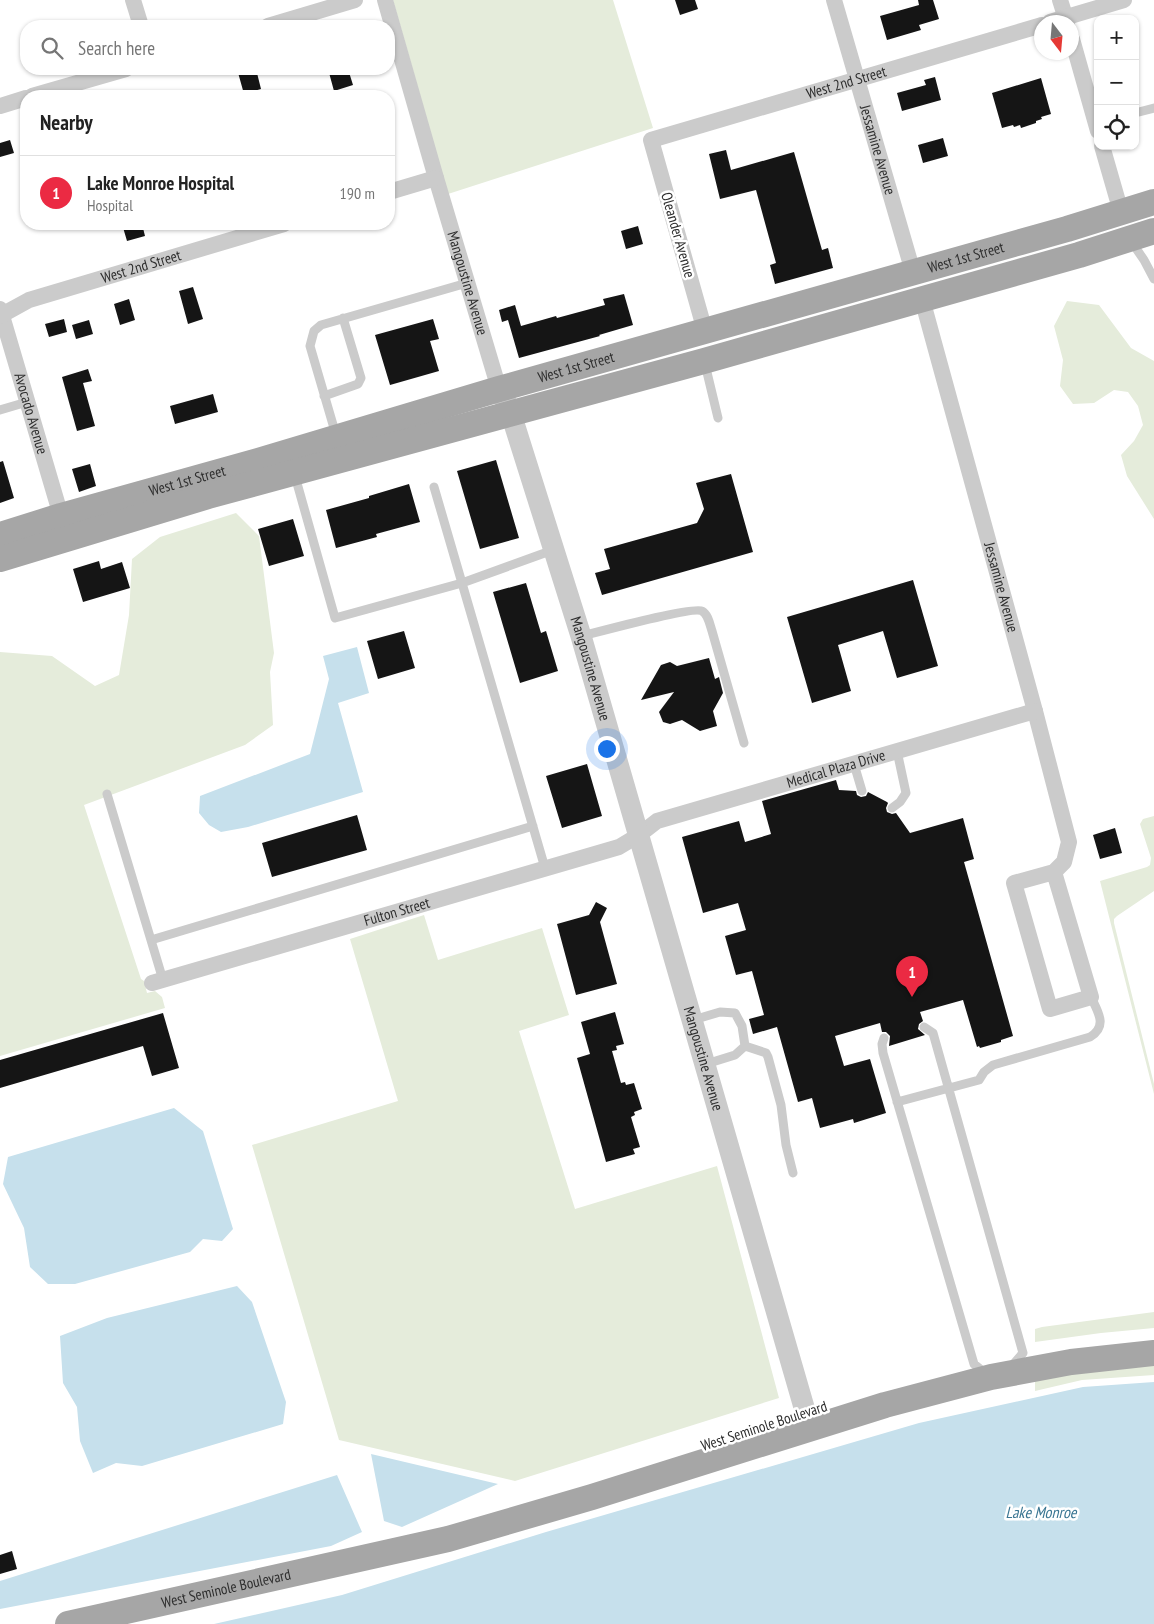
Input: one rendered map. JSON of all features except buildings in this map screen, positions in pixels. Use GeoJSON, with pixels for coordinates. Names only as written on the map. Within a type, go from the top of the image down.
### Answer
{"type":"FeatureCollection","features":[{"type":"Feature","properties":{"kind":"main road","name":"West 1st Street"},"geometry":{"type":"LineString","coordinates":[[61,516],[1154,202]]}},
{"type":"Feature","properties":{"kind":"main road","name":"West 1st Street"},"geometry":{"type":"LineString","coordinates":[[2,550],[294,473],[704,361],[1154,231]]}},
{"type":"Feature","properties":{"kind":"main road"},"geometry":{"type":"LineString","coordinates":[[922,299],[943,274],[993,259],[1016,243]]}},
{"type":"Feature","properties":{"kind":"main road"},"geometry":{"type":"LineString","coordinates":[[852,319],[875,301],[900,291],[907,284],[913,272]]}},
{"type":"Feature","properties":{"kind":"main road"},"geometry":{"type":"LineString","coordinates":[[2,550],[43,536],[61,516]]}},
{"type":"Feature","properties":{"kind":"main road","name":"West Seminole Boulevard"},"geometry":{"type":"LineString","coordinates":[[990,1372],[1023,1353],[1154,1336]]}},
{"type":"Feature","properties":{"kind":"main road","name":"West Seminole Boulevard"},"geometry":{"type":"LineString","coordinates":[[68,1624],[384,1554],[509,1513],[580,1485],[808,1420],[990,1372],[1154,1353]]}},
{"type":"Feature","properties":{"kind":"street"},"geometry":{"type":"LineString","coordinates":[[134,0],[139,20]]}},
{"type":"Feature","properties":{"kind":"street"},"geometry":{"type":"LineString","coordinates":[[288,20],[355,0]]}},
{"type":"Feature","properties":{"kind":"street","name":"Mangoustine Avenue"},"geometry":{"type":"LineString","coordinates":[[385,0],[391,20]]}},
{"type":"Feature","properties":{"kind":"street","name":"Jessamine Avenue"},"geometry":{"type":"LineString","coordinates":[[834,0],[913,272]]}},
{"type":"Feature","properties":{"kind":"street"},"geometry":{"type":"LineString","coordinates":[[1060,0],[1061,15]]}},
{"type":"Feature","properties":{"kind":"street"},"geometry":{"type":"LineString","coordinates":[[1079,15],[1124,0]]}},
{"type":"Feature","properties":{"kind":"street","name":"West 2nd Street"},"geometry":{"type":"LineString","coordinates":[[651,140],[1034,27]]}},
{"type":"Feature","properties":{"kind":"street","name":"Mangoustine Avenue"},"geometry":{"type":"LineString","coordinates":[[395,35],[499,389],[511,414],[582,636],[808,1420]]}},
{"type":"Feature","properties":{"kind":"street"},"geometry":{"type":"LineString","coordinates":[[1078,60],[1094,116]]}},
{"type":"Feature","properties":{"kind":"street"},"geometry":{"type":"LineString","coordinates":[[53,90],[105,75]]}},
{"type":"Feature","properties":{"kind":"street"},"geometry":{"type":"LineString","coordinates":[[0,106],[20,100]]}},
{"type":"Feature","properties":{"kind":"street","name":"Oleander Avenue"},"geometry":{"type":"LineString","coordinates":[[651,140],[705,331]]}},
{"type":"Feature","properties":{"kind":"street"},"geometry":{"type":"LineString","coordinates":[[1103,150],[1121,212]]}},
{"type":"Feature","properties":{"kind":"street"},"geometry":{"type":"LineString","coordinates":[[395,190],[436,178]]}},
{"type":"Feature","properties":{"kind":"street","name":"West 2nd Street"},"geometry":{"type":"LineString","coordinates":[[1,313],[30,300],[264,230]]}},
{"type":"Feature","properties":{"kind":"street","name":"Jessamine Avenue"},"geometry":{"type":"LineString","coordinates":[[922,299],[1069,842],[1064,862],[1054,872]]}},
{"type":"Feature","properties":{"kind":"street","name":"Avocado Avenue"},"geometry":{"type":"LineString","coordinates":[[1,313],[61,516]]}},
{"type":"Feature","properties":{"kind":"street","name":"Medical Plaza Drive"},"geometry":{"type":"LineString","coordinates":[[639,835],[657,822],[1035,711]]}},
{"type":"Feature","properties":{"kind":"street","name":"Fulton Street"},"geometry":{"type":"LineString","coordinates":[[158,981],[619,847],[639,835]]}},
{"type":"Feature","properties":{"kind":"street"},"geometry":{"type":"LineString","coordinates":[[1054,872],[1091,997],[1050,1009],[1014,883],[1054,872]]}},
{"type":"Feature","properties":{"kind":"lane"},"geometry":{"type":"LineString","coordinates":[[1139,112],[1154,108]]}},
{"type":"Feature","properties":{"kind":"lane"},"geometry":{"type":"LineString","coordinates":[[1129,239],[1150,262],[1154,279]]}},
{"type":"Feature","properties":{"kind":"lane"},"geometry":{"type":"LineString","coordinates":[[336,438],[310,346],[314,331],[321,325],[343,318],[467,283]]}},
{"type":"Feature","properties":{"kind":"lane"},"geometry":{"type":"LineString","coordinates":[[324,396],[358,384],[361,378],[343,318]]}},
{"type":"Feature","properties":{"kind":"lane"},"geometry":{"type":"LineString","coordinates":[[704,361],[718,418]]}},
{"type":"Feature","properties":{"kind":"lane"},"geometry":{"type":"LineString","coordinates":[[0,410],[27,402]]}},
{"type":"Feature","properties":{"kind":"lane"},"geometry":{"type":"LineString","coordinates":[[294,473],[335,618],[462,583],[554,550]]}},
{"type":"Feature","properties":{"kind":"lane"},"geometry":{"type":"LineString","coordinates":[[434,487],[545,868]]}},
{"type":"Feature","properties":{"kind":"lane"},"geometry":{"type":"LineString","coordinates":[[582,636],[678,613],[702,611],[707,616],[712,631],[744,743]]}},
{"type":"Feature","properties":{"kind":"lane"},"geometry":{"type":"LineString","coordinates":[[892,808],[900,802],[906,793],[904,776],[897,751]]}},
{"type":"Feature","properties":{"kind":"lane"},"geometry":{"type":"LineString","coordinates":[[854,764],[862,792]]}},
{"type":"Feature","properties":{"kind":"lane"},"geometry":{"type":"LineString","coordinates":[[107,794],[151,940],[158,981]]}},
{"type":"Feature","properties":{"kind":"lane"},"geometry":{"type":"LineString","coordinates":[[151,940],[533,826]]}},
{"type":"Feature","properties":{"kind":"lane"},"geometry":{"type":"LineString","coordinates":[[896,1102],[979,1080],[992,1065],[1096,1033],[1100,1025],[1100,1018],[1091,997]]}},
{"type":"Feature","properties":{"kind":"lane"},"geometry":{"type":"LineString","coordinates":[[693,1020],[720,1012],[735,1013],[742,1026],[745,1046]]}},
{"type":"Feature","properties":{"kind":"lane"},"geometry":{"type":"LineString","coordinates":[[924,1027],[933,1034],[1023,1353]]}},
{"type":"Feature","properties":{"kind":"lane"},"geometry":{"type":"LineString","coordinates":[[884,1038],[882,1049],[896,1102],[990,1372]]}},
{"type":"Feature","properties":{"kind":"lane"},"geometry":{"type":"LineString","coordinates":[[706,1064],[735,1055],[745,1046]]}},
{"type":"Feature","properties":{"kind":"lane"},"geometry":{"type":"LineString","coordinates":[[745,1046],[766,1053],[768,1057],[781,1105],[786,1145],[793,1173]]}},
{"type":"Feature","properties":{"kind":"green space"},"geometry":{"type":"Polygon","coordinates":[[[393,0],[613,0],[653,128],[448,194],[393,0]]]}},
{"type":"Feature","properties":{"kind":"green space"},"geometry":{"type":"Polygon","coordinates":[[[1067,301],[1099,305],[1131,348],[1154,361],[1154,519],[1127,476],[1121,455],[1134,441],[1143,425],[1138,406],[1128,392],[1114,390],[1094,403],[1073,404],[1060,386],[1063,360],[1054,326],[1067,301]]]}},
{"type":"Feature","properties":{"kind":"green space"},"geometry":{"type":"Polygon","coordinates":[[[236,513],[259,536],[274,653],[270,672],[273,725],[245,745],[84,805],[141,979],[144,981],[147,993],[155,991],[162,997],[165,1008],[0,1056],[0,652],[52,656],[95,686],[119,675],[129,615],[132,559],[160,537],[236,513]]]}},
{"type":"Feature","properties":{"kind":"green space"},"geometry":{"type":"Polygon","coordinates":[[[1154,816],[1154,891],[1117,916],[1114,919],[1114,923],[1154,1084],[1154,1094],[1100,881],[1150,865],[1151,858],[1140,824],[1143,819],[1154,816]]]}},
{"type":"Feature","properties":{"kind":"green space"},"geometry":{"type":"Polygon","coordinates":[[[424,915],[438,960],[542,928],[569,1015],[519,1031],[575,1209],[717,1166],[779,1398],[515,1481],[339,1440],[252,1145],[398,1101],[350,939],[424,915]]]}},
{"type":"Feature","properties":{"kind":"green space"},"geometry":{"type":"Polygon","coordinates":[[[1154,1312],[1154,1328],[1035,1342],[1035,1329],[1042,1327],[1154,1312]]]}},
{"type":"Feature","properties":{"kind":"green space"},"geometry":{"type":"Polygon","coordinates":[[[1154,1361],[1154,1375],[1082,1380],[1035,1391],[1035,1377],[1154,1361]]]}},
{"type":"Feature","properties":{"kind":"water"},"geometry":{"type":"Polygon","coordinates":[[[357,647],[369,693],[338,703],[363,792],[248,827],[221,832],[209,825],[199,813],[200,796],[310,754],[329,679],[323,656],[357,647]]]}},
{"type":"Feature","properties":{"kind":"water"},"geometry":{"type":"Polygon","coordinates":[[[174,1108],[203,1131],[233,1229],[222,1241],[203,1239],[190,1252],[75,1284],[48,1284],[30,1267],[24,1228],[3,1184],[8,1157],[174,1108]]]}},
{"type":"Feature","properties":{"kind":"water"},"geometry":{"type":"Polygon","coordinates":[[[237,1286],[252,1302],[286,1402],[283,1424],[142,1466],[116,1463],[93,1473],[80,1441],[77,1407],[63,1383],[60,1336],[107,1318],[237,1286]]]}},
{"type":"Feature","properties":{"kind":"water","name":"Lake Monroe"},"geometry":{"type":"Polygon","coordinates":[[[1154,1382],[1154,1624],[214,1624],[342,1595],[546,1532],[919,1423],[1083,1387],[1154,1382]]]}},
{"type":"Feature","properties":{"kind":"water"},"geometry":{"type":"Polygon","coordinates":[[[371,1454],[498,1484],[402,1527],[384,1521],[371,1454]]]}},
{"type":"Feature","properties":{"kind":"water"},"geometry":{"type":"Polygon","coordinates":[[[337,1475],[362,1532],[331,1546],[0,1609],[0,1581],[337,1475]]]}},
{"type":"Feature","properties":{"kind":"place","name":"Lake Monroe Hospital"},"geometry":{"type":"Point","coordinates":[912,997]}}]}
